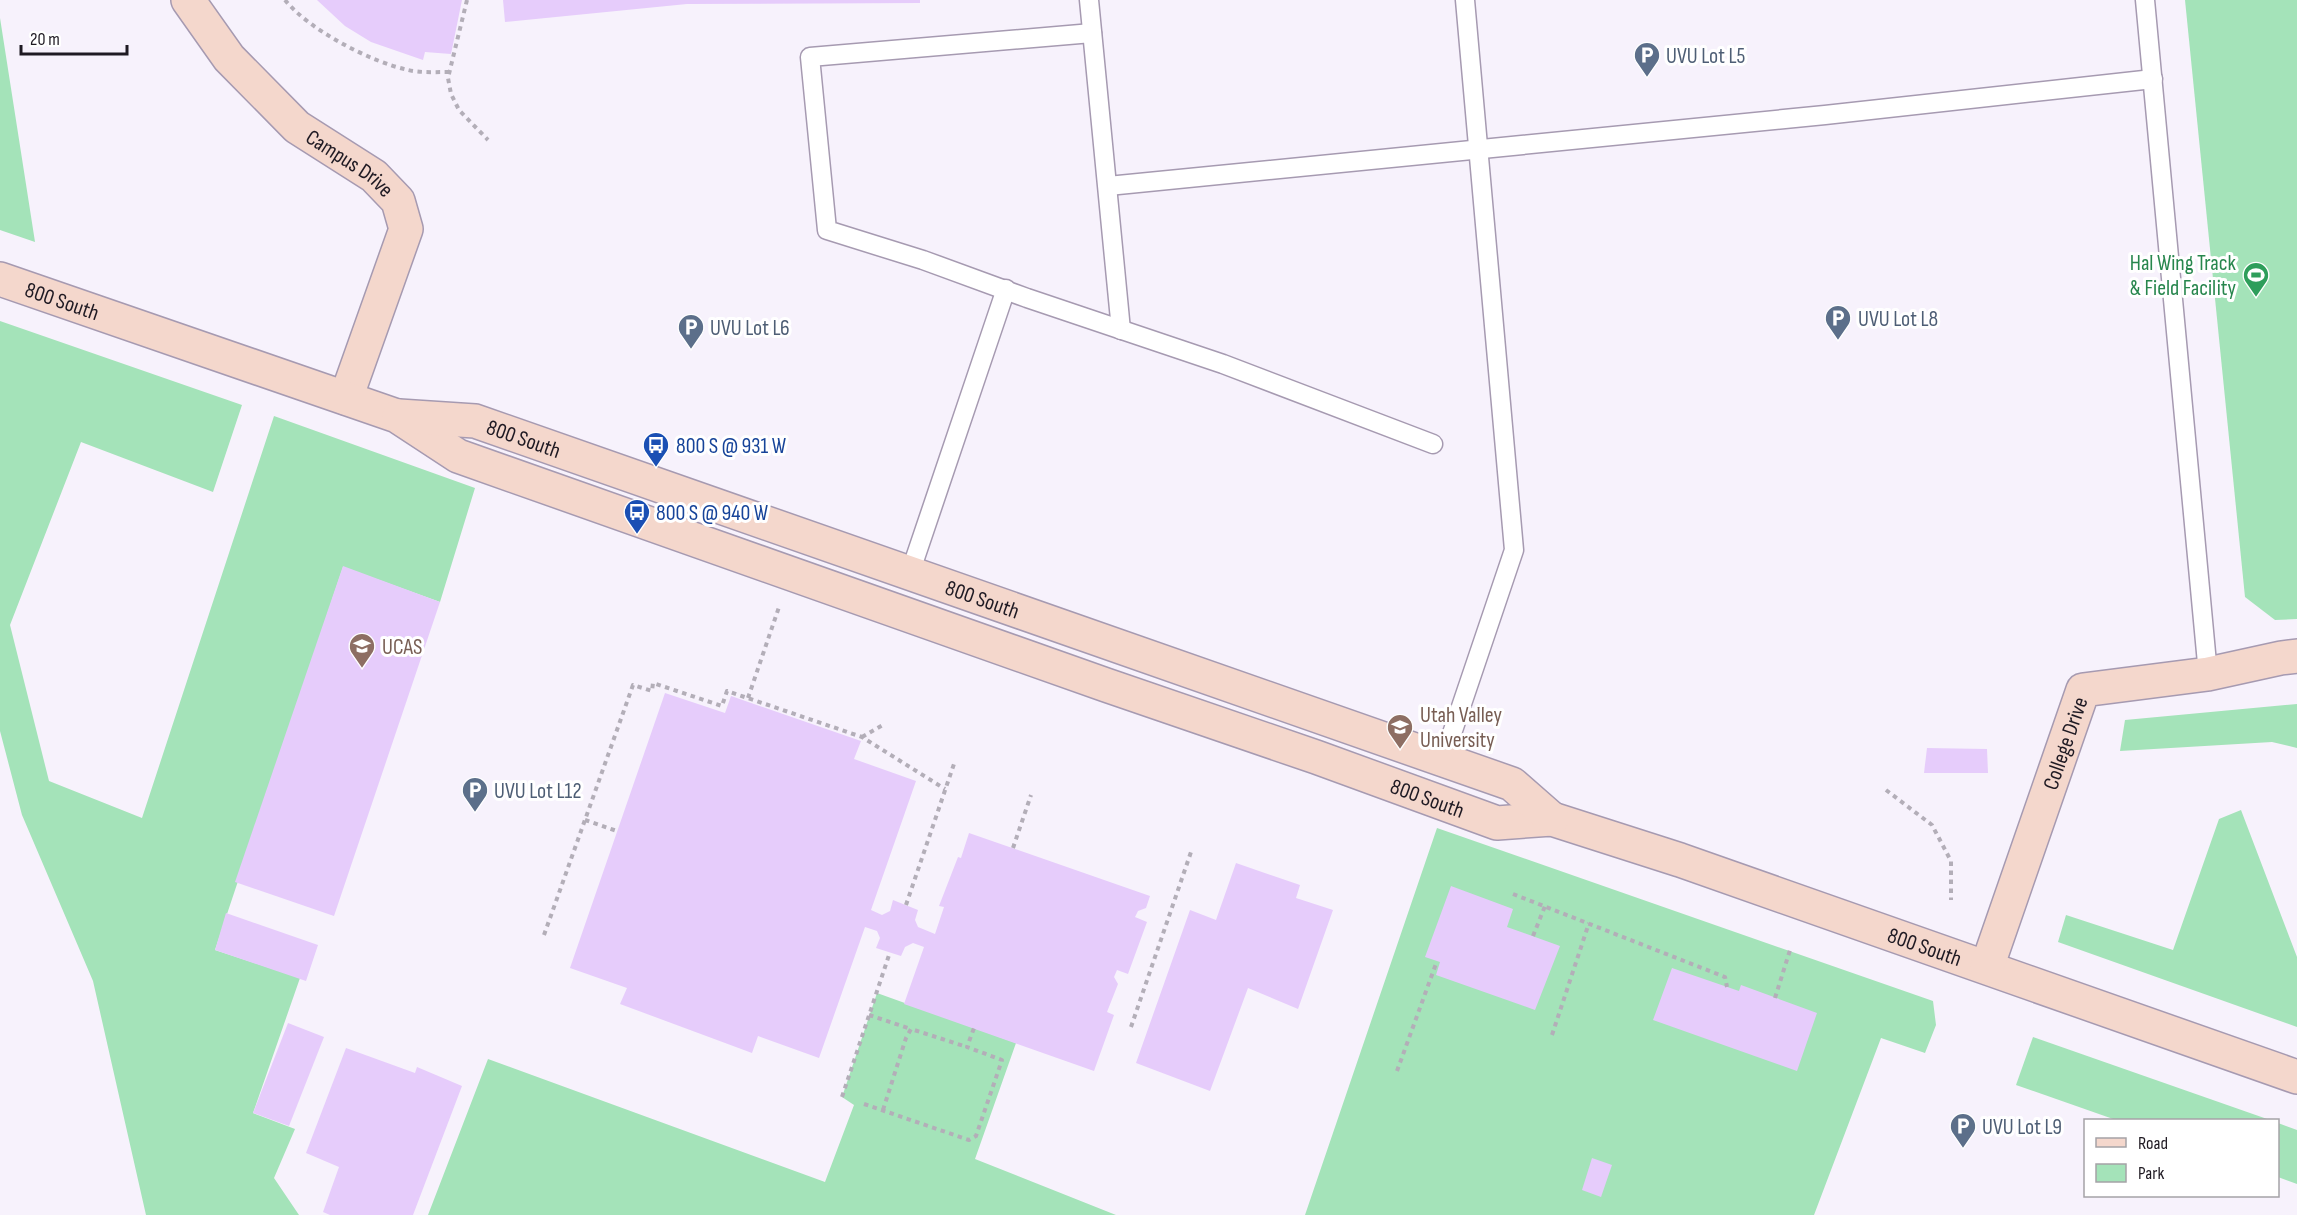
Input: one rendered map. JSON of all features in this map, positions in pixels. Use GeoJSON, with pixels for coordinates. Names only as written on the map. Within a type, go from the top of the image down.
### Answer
{"type":"FeatureCollection","features":[{"type":"Feature","properties":{"kind":"street","name":"Campus Drive"},"geometry":{"type":"LineString","coordinates":[[188,0],[229,58],[297,127],[374,176],[398,201],[406,229],[346,398]]}},
{"type":"Feature","properties":{"kind":"street","name":"800 South"},"geometry":{"type":"LineString","coordinates":[[0,279],[397,416],[458,456],[1316,757],[1497,823],[1552,819],[1680,860],[2297,1077]]}},
{"type":"Feature","properties":{"kind":"street","name":"800 South"},"geometry":{"type":"LineString","coordinates":[[397,416],[476,421],[1512,784],[1552,819]]}},
{"type":"Feature","properties":{"kind":"street","name":"College Drive"},"geometry":{"type":"LineString","coordinates":[[1987,967],[2083,690],[2208,674],[2297,656]]}},
{"type":"Feature","properties":{"kind":"street"},"geometry":{"type":"LineString","coordinates":[[1316,757],[1338,747],[1414,771],[1430,769],[1443,760]]}},
{"type":"Feature","properties":{"kind":"lane"},"geometry":{"type":"LineString","coordinates":[[1089,0],[1121,330]]}},
{"type":"Feature","properties":{"kind":"lane"},"geometry":{"type":"LineString","coordinates":[[1443,760],[1514,550],[1465,0]]}},
{"type":"Feature","properties":{"kind":"lane"},"geometry":{"type":"LineString","coordinates":[[2145,0],[2208,674]]}},
{"type":"Feature","properties":{"kind":"lane"},"geometry":{"type":"LineString","coordinates":[[1092,33],[810,57],[827,230],[1223,364],[1433,444]]}},
{"type":"Feature","properties":{"kind":"lane"},"geometry":{"type":"LineString","coordinates":[[1108,186],[1403,157],[1479,147],[1825,115],[2153,79]]}},
{"type":"Feature","properties":{"kind":"lane"},"geometry":{"type":"LineString","coordinates":[[910,573],[1006,289]]}},
{"type":"Feature","properties":{"kind":"lane"},"geometry":{"type":"LineString","coordinates":[[771,567],[784,529]]}},
{"type":"Feature","properties":{"kind":"path"},"geometry":{"type":"LineString","coordinates":[[285,0],[325,34],[363,56],[409,71],[449,72]]}},
{"type":"Feature","properties":{"kind":"path"},"geometry":{"type":"LineString","coordinates":[[467,0],[449,72],[451,94],[459,110],[488,140]]}},
{"type":"Feature","properties":{"kind":"path"},"geometry":{"type":"LineString","coordinates":[[748,698],[783,598]]}},
{"type":"Feature","properties":{"kind":"path"},"geometry":{"type":"LineString","coordinates":[[544,935],[633,685],[652,691],[653,683],[722,706],[727,691],[845,734],[862,737],[945,789]]}},
{"type":"Feature","properties":{"kind":"path"},"geometry":{"type":"LineString","coordinates":[[862,737],[884,725]]}},
{"type":"Feature","properties":{"kind":"path"},"geometry":{"type":"LineString","coordinates":[[906,905],[955,761]]}},
{"type":"Feature","properties":{"kind":"path"},"geometry":{"type":"LineString","coordinates":[[1886,790],[1932,825],[1951,861],[1951,900]]}},
{"type":"Feature","properties":{"kind":"path"},"geometry":{"type":"LineString","coordinates":[[1013,848],[1031,795]]}},
{"type":"Feature","properties":{"kind":"path"},"geometry":{"type":"LineString","coordinates":[[585,820],[617,831]]}},
{"type":"Feature","properties":{"kind":"path"},"geometry":{"type":"LineString","coordinates":[[1131,1027],[1191,852]]}},
{"type":"Feature","properties":{"kind":"path"},"geometry":{"type":"LineString","coordinates":[[1513,894],[1725,977],[1727,987]]}},
{"type":"Feature","properties":{"kind":"path"},"geometry":{"type":"LineString","coordinates":[[1533,936],[1545,906]]}},
{"type":"Feature","properties":{"kind":"path"},"geometry":{"type":"LineString","coordinates":[[1552,1035],[1589,923]]}},
{"type":"Feature","properties":{"kind":"path"},"geometry":{"type":"LineString","coordinates":[[1775,998],[1790,950]]}},
{"type":"Feature","properties":{"kind":"path"},"geometry":{"type":"LineString","coordinates":[[842,1097],[890,952]]}},
{"type":"Feature","properties":{"kind":"path"},"geometry":{"type":"LineString","coordinates":[[1397,1071],[1437,961]]}},
{"type":"Feature","properties":{"kind":"path"},"geometry":{"type":"LineString","coordinates":[[864,1104],[969,1140],[976,1136],[1002,1060],[869,1014]]}},
{"type":"Feature","properties":{"kind":"path"},"geometry":{"type":"LineString","coordinates":[[968,1047],[974,1028]]}},
{"type":"Feature","properties":{"kind":"path"},"geometry":{"type":"LineString","coordinates":[[883,1110],[911,1029]]}},
{"type":"Feature","properties":{"kind":"green space","name":"Hal Wing Track & Field Facility"},"geometry":{"type":"Polygon","coordinates":[[[2185,0],[2297,0],[2297,619],[2275,620],[2245,597],[2185,0]]]}},
{"type":"Feature","properties":{"kind":"green space"},"geometry":{"type":"Polygon","coordinates":[[[0,18],[35,242],[0,230],[0,18]]]}},
{"type":"Feature","properties":{"kind":"green space"},"geometry":{"type":"Polygon","coordinates":[[[0,321],[242,405],[213,492],[81,442],[10,625],[49,781],[142,818],[274,416],[475,488],[440,602],[343,567],[215,950],[300,978],[253,1113],[295,1129],[274,1178],[299,1215],[146,1215],[93,981],[22,815],[0,731],[0,321]]]}},
{"type":"Feature","properties":{"kind":"green space"},"geometry":{"type":"Polygon","coordinates":[[[2297,704],[2297,748],[2272,742],[2120,751],[2125,720],[2297,704]]]}},
{"type":"Feature","properties":{"kind":"green space"},"geometry":{"type":"Polygon","coordinates":[[[2241,810],[2297,957],[2297,1027],[2058,942],[2066,915],[2173,950],[2219,819],[2241,810]]]}},
{"type":"Feature","properties":{"kind":"green space"},"geometry":{"type":"Polygon","coordinates":[[[1437,828],[1933,1001],[1936,1025],[1925,1053],[1881,1038],[1814,1215],[1305,1215],[1437,828]]]}},
{"type":"Feature","properties":{"kind":"green space"},"geometry":{"type":"Polygon","coordinates":[[[877,993],[1016,1043],[975,1159],[1116,1215],[428,1215],[488,1059],[825,1182],[854,1105],[842,1097],[877,993]]]}},
{"type":"Feature","properties":{"kind":"green space"},"geometry":{"type":"Polygon","coordinates":[[[2033,1037],[2267,1119],[2113,1119],[2016,1085],[2033,1037]]]}},
{"type":"Feature","properties":{"kind":"green space"},"geometry":{"type":"Polygon","coordinates":[[[2279,1123],[2297,1130],[2297,1184],[2279,1177],[2279,1123]]]}},
{"type":"Feature","properties":{"kind":"building"},"geometry":{"type":"Polygon","coordinates":[[[317,0],[462,0],[451,54],[425,52],[423,60],[371,42],[345,26],[317,0]]]}},
{"type":"Feature","properties":{"kind":"building"},"geometry":{"type":"Polygon","coordinates":[[[503,0],[920,0],[920,3],[687,4],[505,22],[503,0]]]}},
{"type":"Feature","properties":{"kind":"building"},"geometry":{"type":"Polygon","coordinates":[[[343,566],[440,602],[334,916],[235,882],[343,566]]]}},
{"type":"Feature","properties":{"kind":"building"},"geometry":{"type":"Polygon","coordinates":[[[665,693],[725,713],[731,696],[861,741],[854,759],[916,781],[871,910],[882,915],[890,911],[893,900],[918,910],[915,920],[918,927],[935,934],[944,907],[939,906],[958,857],[961,858],[969,833],[1150,896],[1146,908],[1138,911],[1135,917],[1147,922],[1128,974],[1117,970],[1114,977],[1118,984],[1107,1012],[1114,1015],[1094,1071],[904,1004],[924,947],[913,943],[905,947],[901,956],[876,948],[880,938],[877,931],[865,927],[819,1058],[758,1036],[752,1053],[620,1004],[627,988],[570,968],[665,693]]]}},
{"type":"Feature","properties":{"kind":"building"},"geometry":{"type":"Polygon","coordinates":[[[1927,748],[1987,749],[1988,773],[1924,773],[1927,748]]]}},
{"type":"Feature","properties":{"kind":"building"},"geometry":{"type":"Polygon","coordinates":[[[1236,863],[1300,885],[1296,898],[1333,910],[1298,1009],[1248,988],[1210,1091],[1136,1063],[1190,910],[1216,920],[1236,863]]]}},
{"type":"Feature","properties":{"kind":"building"},"geometry":{"type":"Polygon","coordinates":[[[1451,886],[1513,909],[1507,927],[1560,946],[1535,1010],[1436,975],[1440,962],[1425,957],[1451,886]]]}},
{"type":"Feature","properties":{"kind":"building"},"geometry":{"type":"Polygon","coordinates":[[[226,913],[318,945],[306,981],[215,950],[226,913]]]}},
{"type":"Feature","properties":{"kind":"building"},"geometry":{"type":"Polygon","coordinates":[[[1672,968],[1739,991],[1741,985],[1817,1013],[1797,1071],[1653,1020],[1672,968]]]}},
{"type":"Feature","properties":{"kind":"building"},"geometry":{"type":"Polygon","coordinates":[[[288,1023],[324,1037],[289,1126],[253,1113],[288,1023]]]}},
{"type":"Feature","properties":{"kind":"building"},"geometry":{"type":"Polygon","coordinates":[[[346,1048],[415,1073],[417,1067],[462,1086],[413,1215],[330,1215],[323,1212],[339,1167],[306,1153],[346,1048]]]}},
{"type":"Feature","properties":{"kind":"building"},"geometry":{"type":"Polygon","coordinates":[[[1592,1158],[1612,1165],[1601,1197],[1582,1190],[1592,1158]]]}},
{"type":"Feature","properties":{"kind":"place","name":"UVU Lot L5"},"geometry":{"type":"Point","coordinates":[1647,78]}},
{"type":"Feature","properties":{"kind":"place","name":"Hal Wing Track & Field Facility"},"geometry":{"type":"Point","coordinates":[2256,298]}},
{"type":"Feature","properties":{"kind":"place","name":"UVU Lot L8"},"geometry":{"type":"Point","coordinates":[1838,341]}},
{"type":"Feature","properties":{"kind":"place","name":"UVU Lot L6"},"geometry":{"type":"Point","coordinates":[691,350]}},
{"type":"Feature","properties":{"kind":"place","name":"800 S @ 931 W"},"geometry":{"type":"Point","coordinates":[656,468]}},
{"type":"Feature","properties":{"kind":"place","name":"800 S @ 940 W"},"geometry":{"type":"Point","coordinates":[637,535]}},
{"type":"Feature","properties":{"kind":"place","name":"UCAS"},"geometry":{"type":"Point","coordinates":[362,669]}},
{"type":"Feature","properties":{"kind":"place","name":"Utah Valley University"},"geometry":{"type":"Point","coordinates":[1400,750]}},
{"type":"Feature","properties":{"kind":"place","name":"UVU Lot L12"},"geometry":{"type":"Point","coordinates":[475,813]}},
{"type":"Feature","properties":{"kind":"place","name":"UVU Lot L9"},"geometry":{"type":"Point","coordinates":[1963,1149]}}]}
